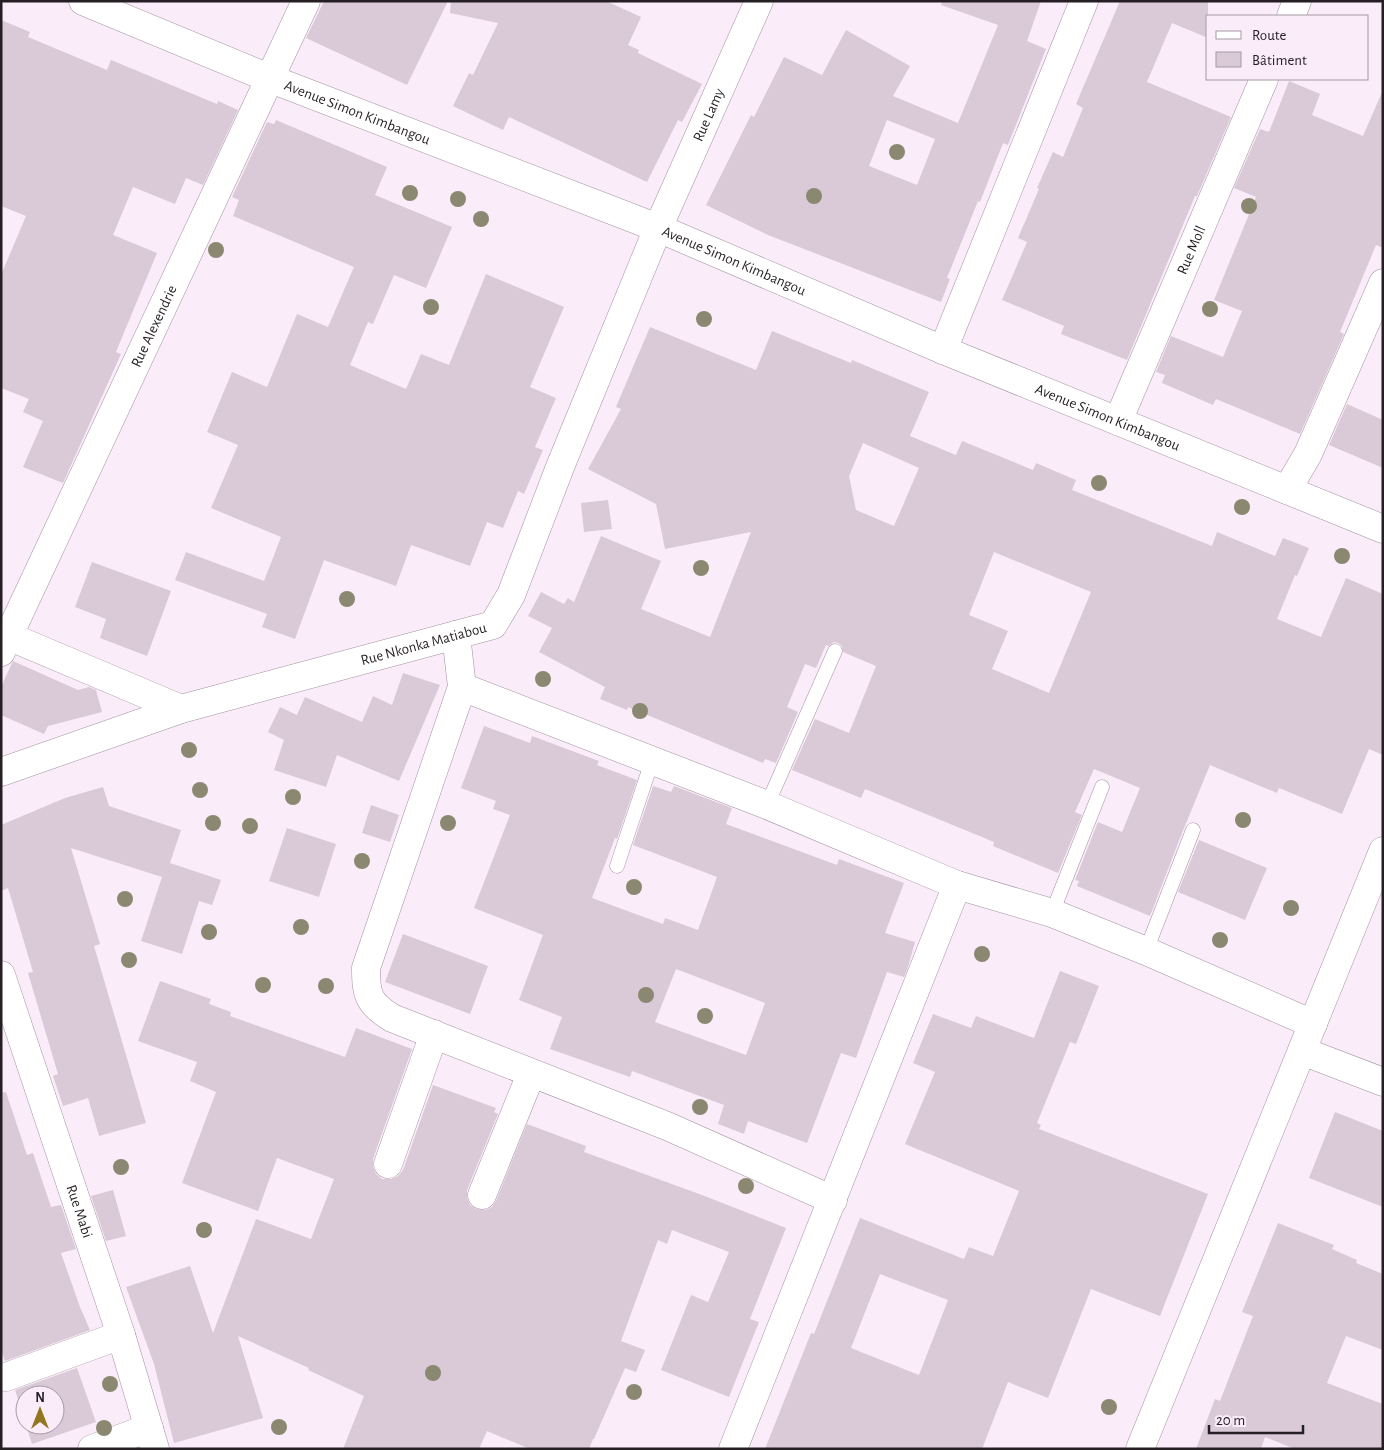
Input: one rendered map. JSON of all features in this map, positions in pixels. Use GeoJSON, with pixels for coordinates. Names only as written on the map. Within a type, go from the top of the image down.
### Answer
{"type":"FeatureCollection","features":[{"type":"Feature","properties":{"kind":"street","name":"Avenue Simon Kimbangou"},"geometry":{"type":"LineString","coordinates":[[83,1],[271,79],[658,228],[943,350],[1383,529]]}},
{"type":"Feature","properties":{"kind":"street","name":"Rue Alexendrie"},"geometry":{"type":"LineString","coordinates":[[4,640],[271,79],[306,1]]}},
{"type":"Feature","properties":{"kind":"street","name":"Rue Lamy"},"geometry":{"type":"LineString","coordinates":[[658,228],[759,1]]}},
{"type":"Feature","properties":{"kind":"street"},"geometry":{"type":"LineString","coordinates":[[943,350],[1084,1]]}},
{"type":"Feature","properties":{"kind":"street"},"geometry":{"type":"LineString","coordinates":[[1291,15],[1297,1]]}},
{"type":"Feature","properties":{"kind":"street","name":"Rue Moll"},"geometry":{"type":"LineString","coordinates":[[1118,421],[1264,80]]}},
{"type":"Feature","properties":{"kind":"street","name":"Rue Nkonka Matiabou"},"geometry":{"type":"LineString","coordinates":[[1,772],[181,709],[493,625],[511,595],[560,466],[658,228]]}},
{"type":"Feature","properties":{"kind":"street"},"geometry":{"type":"LineString","coordinates":[[1287,490],[1308,454],[1383,283]]}},
{"type":"Feature","properties":{"kind":"street"},"geometry":{"type":"LineString","coordinates":[[456,636],[462,688],[366,968],[366,987],[370,999],[378,1009],[392,1018],[667,1126],[833,1200]]}},
{"type":"Feature","properties":{"kind":"street"},"geometry":{"type":"LineString","coordinates":[[4,640],[181,709]]}},
{"type":"Feature","properties":{"kind":"street"},"geometry":{"type":"LineString","coordinates":[[462,688],[767,805],[957,885],[1052,913],[1146,951],[1313,1024]]}},
{"type":"Feature","properties":{"kind":"street"},"geometry":{"type":"LineString","coordinates":[[1140,1449],[1383,852]]}},
{"type":"Feature","properties":{"kind":"street"},"geometry":{"type":"LineString","coordinates":[[733,1449],[957,885]]}},
{"type":"Feature","properties":{"kind":"street","name":"Rue Mabi"},"geometry":{"type":"LineString","coordinates":[[1,975],[121,1335],[152,1438]]}},
{"type":"Feature","properties":{"kind":"street"},"geometry":{"type":"LineString","coordinates":[[388,1164],[434,1034]]}},
{"type":"Feature","properties":{"kind":"street"},"geometry":{"type":"LineString","coordinates":[[1302,1051],[1383,1082]]}},
{"type":"Feature","properties":{"kind":"street"},"geometry":{"type":"LineString","coordinates":[[482,1195],[531,1074]]}},
{"type":"Feature","properties":{"kind":"street"},"geometry":{"type":"LineString","coordinates":[[6,1377],[121,1335]]}},
{"type":"Feature","properties":{"kind":"street"},"geometry":{"type":"LineString","coordinates":[[92,1449],[152,1438]]}},
{"type":"Feature","properties":{"kind":"lane"},"geometry":{"type":"LineString","coordinates":[[767,805],[835,651]]}},
{"type":"Feature","properties":{"kind":"lane"},"geometry":{"type":"LineString","coordinates":[[617,866],[652,761]]}},
{"type":"Feature","properties":{"kind":"lane"},"geometry":{"type":"LineString","coordinates":[[1052,913],[1102,787]]}},
{"type":"Feature","properties":{"kind":"lane"},"geometry":{"type":"LineString","coordinates":[[1146,951],[1193,830]]}},
{"type":"Feature","properties":{"kind":"building"},"geometry":{"type":"Polygon","coordinates":[[[324,1],[448,1],[407,85],[306,38],[324,1]]]}},
{"type":"Feature","properties":{"kind":"building"},"geometry":{"type":"Polygon","coordinates":[[[451,1],[606,1],[641,17],[628,45],[639,50],[638,53],[702,84],[682,122],[678,120],[647,182],[509,117],[503,130],[453,106],[469,73],[473,75],[498,23],[450,13],[451,1]]]}},
{"type":"Feature","properties":{"kind":"building"},"geometry":{"type":"Polygon","coordinates":[[[942,1],[1041,1],[1027,41],[1046,49],[1008,145],[1003,143],[980,202],[978,201],[947,278],[950,279],[941,302],[768,235],[706,205],[751,115],[754,117],[784,57],[822,75],[846,30],[910,66],[893,96],[958,123],[998,25],[941,5],[942,1]],[[887,120],[869,166],[917,185],[935,139],[887,120]]]}},
{"type":"Feature","properties":{"kind":"building"},"geometry":{"type":"Polygon","coordinates":[[[1120,1],[1208,1],[1206,37],[1172,23],[1147,82],[1231,117],[1197,196],[1195,196],[1127,360],[1061,334],[1064,326],[1002,300],[1027,242],[1018,238],[1039,189],[1037,188],[1053,152],[1063,157],[1083,108],[1076,104],[1120,1]]]}},
{"type":"Feature","properties":{"kind":"building"},"geometry":{"type":"Polygon","coordinates":[[[1,20],[30,32],[28,37],[107,70],[111,60],[217,104],[218,101],[238,110],[203,185],[186,178],[175,204],[133,187],[113,235],[157,253],[116,352],[121,354],[63,483],[23,467],[43,421],[23,412],[29,399],[1,388],[1,275],[26,216],[1,206],[1,20]]]}},
{"type":"Feature","properties":{"kind":"building"},"geometry":{"type":"Polygon","coordinates":[[[1289,81],[1320,94],[1312,115],[1363,136],[1383,90],[1383,248],[1376,245],[1340,332],[1344,334],[1300,434],[1216,399],[1213,405],[1162,383],[1165,375],[1156,372],[1171,336],[1223,357],[1242,311],[1214,300],[1256,197],[1234,188],[1260,129],[1269,132],[1289,81]]]}},
{"type":"Feature","properties":{"kind":"building"},"geometry":{"type":"Polygon","coordinates":[[[276,120],[387,167],[375,195],[452,227],[426,288],[394,275],[373,324],[368,322],[350,365],[406,389],[421,354],[449,365],[486,274],[564,307],[530,387],[556,398],[535,447],[543,450],[524,494],[518,491],[503,528],[487,522],[470,566],[411,545],[396,586],[324,560],[295,639],[262,627],[267,614],[175,580],[186,552],[264,581],[281,537],[211,508],[238,445],[207,432],[232,372],[267,387],[297,314],[328,327],[354,267],[233,216],[239,200],[232,197],[267,122],[274,124],[276,120]]]}},
{"type":"Feature","properties":{"kind":"building"},"geometry":{"type":"Polygon","coordinates":[[[650,327],[756,370],[772,331],[851,363],[852,360],[929,392],[910,436],[956,455],[962,441],[1033,470],[1036,463],[1076,480],[1072,490],[1212,546],[1217,532],[1275,556],[1283,538],[1309,548],[1297,576],[1295,575],[1277,619],[1321,637],[1346,578],[1383,594],[1383,755],[1369,749],[1342,814],[1279,788],[1277,793],[1210,765],[1150,916],[1077,886],[1079,881],[1075,880],[1098,822],[1122,832],[1140,788],[1094,769],[1075,812],[1082,815],[1058,873],[993,846],[994,842],[865,789],[861,798],[792,770],[815,719],[849,733],[876,666],[843,652],[842,646],[838,643],[834,642],[828,646],[826,645],[816,668],[805,664],[787,707],[798,712],[776,763],[765,759],[763,763],[628,707],[627,710],[600,699],[605,687],[539,652],[552,628],[528,616],[541,592],[564,604],[568,598],[574,602],[601,536],[661,561],[641,609],[710,637],[751,532],[665,549],[656,504],[588,469],[621,409],[616,407],[650,327]],[[863,443],[849,476],[856,510],[894,526],[919,468],[863,443]],[[994,552],[969,615],[1008,631],[992,669],[1049,693],[1091,592],[994,552]]]}},
{"type":"Feature","properties":{"kind":"building"},"geometry":{"type":"Polygon","coordinates":[[[1347,404],[1383,420],[1383,468],[1329,445],[1347,404]]]}},
{"type":"Feature","properties":{"kind":"building"},"geometry":{"type":"Polygon","coordinates":[[[608,500],[612,529],[584,532],[581,503],[608,500]]]}},
{"type":"Feature","properties":{"kind":"building"},"geometry":{"type":"Polygon","coordinates":[[[92,562],[171,591],[147,656],[100,638],[106,619],[75,607],[92,562]]]}},
{"type":"Feature","properties":{"kind":"building"},"geometry":{"type":"Polygon","coordinates":[[[13,661],[78,690],[89,687],[96,690],[102,712],[48,726],[44,734],[1,715],[1,687],[13,661]]]}},
{"type":"Feature","properties":{"kind":"building"},"geometry":{"type":"Polygon","coordinates":[[[403,673],[440,685],[399,781],[337,755],[326,787],[274,770],[284,740],[268,732],[280,707],[297,715],[305,697],[362,722],[373,696],[392,705],[403,673]]]}},
{"type":"Feature","properties":{"kind":"building"},"geometry":{"type":"Polygon","coordinates":[[[484,726],[530,743],[532,736],[599,761],[597,765],[637,780],[617,839],[615,838],[592,898],[663,924],[665,918],[698,930],[717,877],[633,845],[653,786],[671,792],[674,786],[732,808],[726,824],[837,865],[839,859],[904,883],[885,933],[915,942],[908,967],[904,977],[887,972],[856,1058],[841,1053],[807,1143],[748,1121],[744,1134],[718,1124],[724,1105],[632,1071],[630,1077],[550,1049],[562,1017],[519,1000],[543,935],[474,908],[510,815],[493,809],[496,801],[461,788],[484,726]],[[676,969],[655,1022],[746,1055],[765,1003],[676,969]]]}},
{"type":"Feature","properties":{"kind":"building"},"geometry":{"type":"Polygon","coordinates":[[[103,787],[109,806],[181,830],[170,863],[221,880],[212,905],[199,901],[182,954],[141,941],[162,877],[71,848],[100,944],[94,946],[146,1123],[99,1136],[88,1098],[63,1106],[53,1076],[58,1074],[28,973],[33,972],[8,888],[1,891],[1,825],[65,798],[103,787]]]}},
{"type":"Feature","properties":{"kind":"building"},"geometry":{"type":"Polygon","coordinates":[[[371,805],[399,815],[390,842],[362,833],[371,805]]]}},
{"type":"Feature","properties":{"kind":"building"},"geometry":{"type":"Polygon","coordinates":[[[287,828],[336,844],[319,897],[269,881],[287,828]]]}},
{"type":"Feature","properties":{"kind":"building"},"geometry":{"type":"Polygon","coordinates":[[[1199,840],[1267,868],[1245,920],[1178,892],[1199,840]]]}},
{"type":"Feature","properties":{"kind":"building"},"geometry":{"type":"Polygon","coordinates":[[[403,934],[488,966],[470,1014],[385,982],[403,934]]]}},
{"type":"Feature","properties":{"kind":"building"},"geometry":{"type":"Polygon","coordinates":[[[1060,971],[1099,986],[1076,1044],[1070,1042],[1037,1123],[1041,1125],[1039,1129],[1208,1194],[1160,1316],[1091,1289],[1048,1398],[1008,1382],[982,1449],[765,1449],[811,1333],[814,1334],[860,1218],[964,1259],[969,1247],[993,1256],[1019,1191],[905,1144],[935,1072],[913,1063],[933,1014],[971,1028],[976,1016],[1034,1038],[1060,971]],[[880,1274],[851,1348],[919,1375],[948,1300],[880,1274]]]}},
{"type":"Feature","properties":{"kind":"building"},"geometry":{"type":"Polygon","coordinates":[[[160,981],[211,999],[209,1004],[231,1012],[230,1016],[345,1057],[356,1028],[412,1049],[373,1159],[373,1167],[376,1174],[382,1179],[391,1179],[398,1176],[403,1170],[433,1085],[496,1108],[494,1112],[498,1114],[467,1190],[467,1198],[470,1205],[476,1209],[485,1210],[492,1207],[496,1201],[527,1124],[586,1146],[584,1152],[786,1228],[750,1319],[759,1322],[729,1397],[661,1370],[691,1295],[708,1302],[729,1252],[672,1230],[667,1244],[658,1240],[621,1341],[645,1350],[636,1372],[625,1368],[589,1449],[530,1449],[487,1431],[479,1449],[343,1449],[364,1396],[308,1370],[309,1368],[238,1336],[263,1418],[174,1443],[154,1364],[126,1287],[190,1266],[213,1333],[256,1219],[311,1239],[334,1179],[277,1158],[258,1211],[182,1183],[216,1092],[190,1081],[197,1062],[138,1041],[160,981]]]}},
{"type":"Feature","properties":{"kind":"building"},"geometry":{"type":"Polygon","coordinates":[[[6,1092],[27,1155],[33,1153],[51,1207],[61,1205],[76,1249],[61,1253],[90,1330],[5,1361],[1,1349],[1,1093],[6,1092]]]}},
{"type":"Feature","properties":{"kind":"building"},"geometry":{"type":"Polygon","coordinates":[[[1335,1112],[1383,1131],[1383,1207],[1309,1178],[1335,1112]]]}},
{"type":"Feature","properties":{"kind":"building"},"geometry":{"type":"Polygon","coordinates":[[[113,1190],[126,1236],[106,1241],[91,1196],[113,1190]]]}},
{"type":"Feature","properties":{"kind":"building"},"geometry":{"type":"Polygon","coordinates":[[[1278,1223],[1334,1245],[1332,1249],[1357,1260],[1356,1263],[1383,1274],[1383,1350],[1346,1336],[1327,1383],[1383,1404],[1383,1449],[1295,1449],[1265,1437],[1261,1449],[1196,1449],[1215,1399],[1220,1401],[1253,1316],[1242,1312],[1278,1223]]]}},
{"type":"Feature","properties":{"kind":"building"},"geometry":{"type":"Polygon","coordinates":[[[77,1368],[96,1422],[65,1433],[65,1385],[29,1385],[77,1368]]]}},
{"type":"Feature","properties":{"kind":"building"},"geometry":{"type":"Polygon","coordinates":[[[29,1435],[58,1435],[32,1444],[29,1435]]]}}]}
